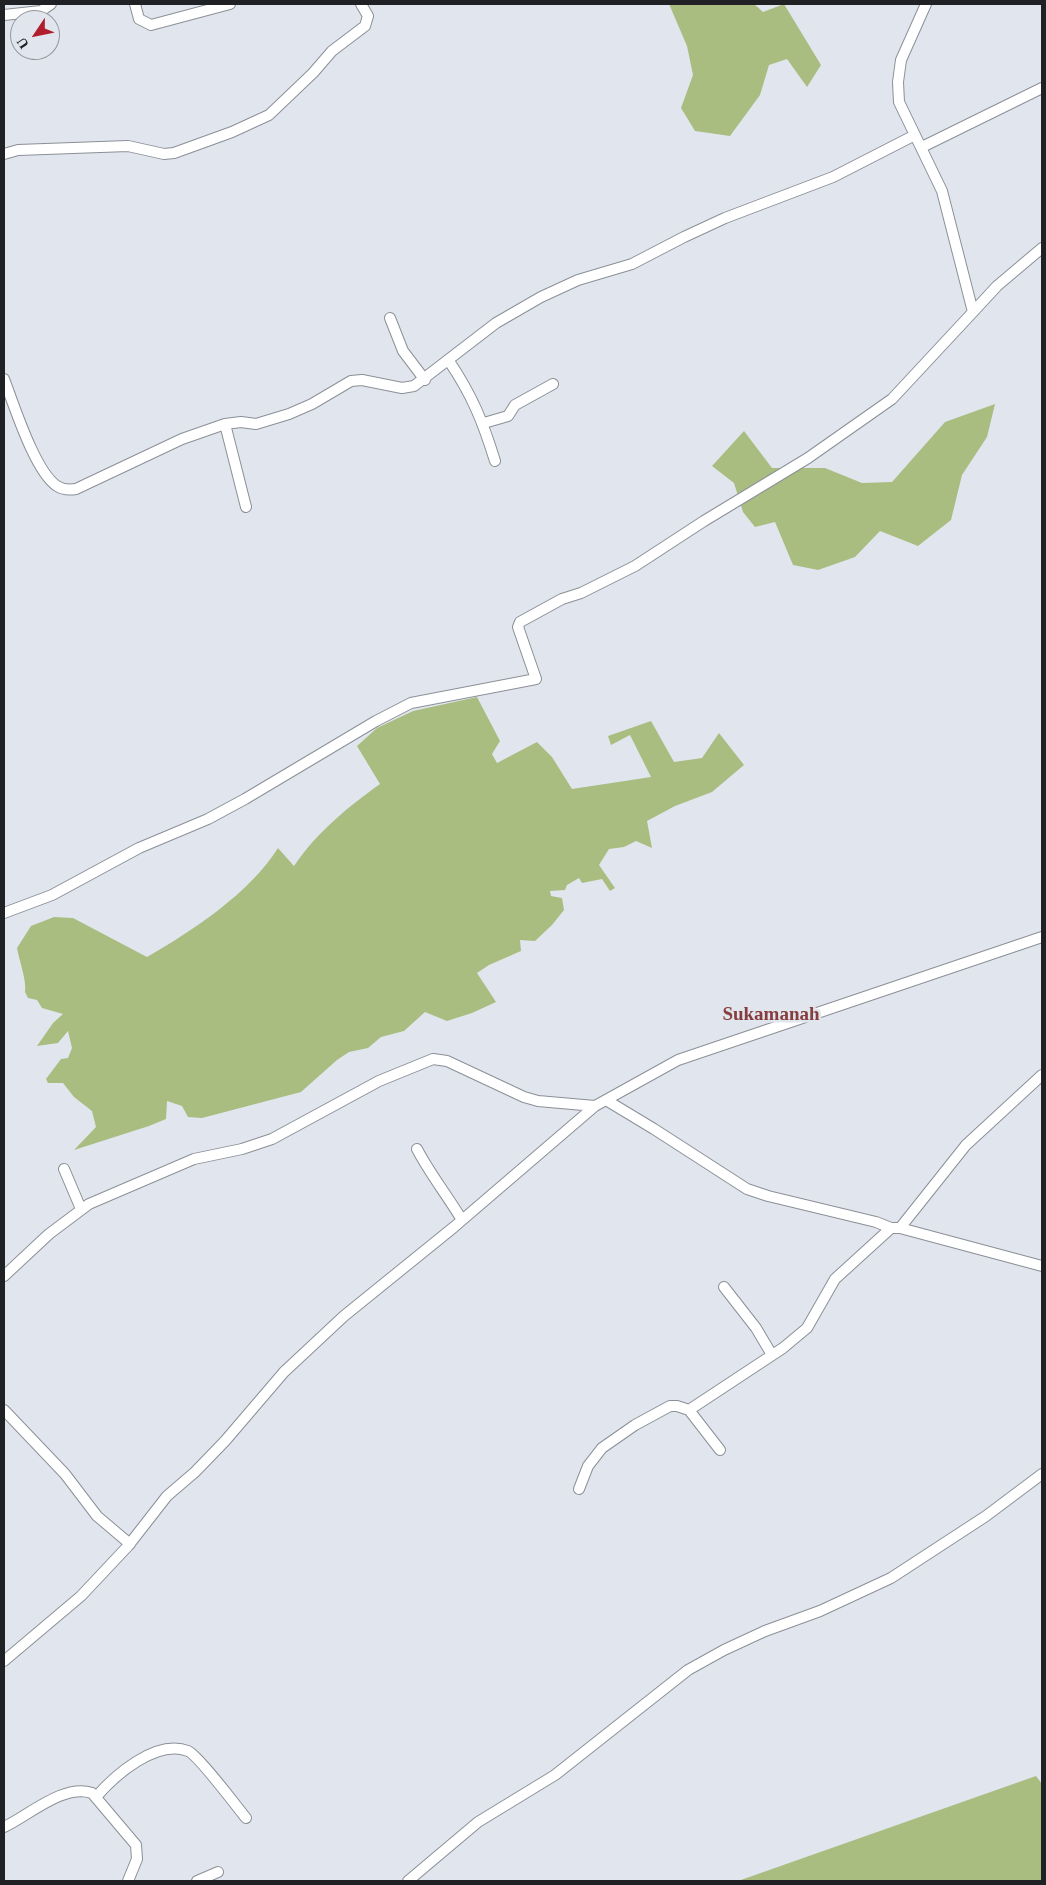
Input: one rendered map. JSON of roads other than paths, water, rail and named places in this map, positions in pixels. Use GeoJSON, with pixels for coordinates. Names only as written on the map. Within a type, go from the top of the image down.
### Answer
{"type":"FeatureCollection","features":[{"type":"Feature","properties":{"kind":"street"},"geometry":{"type":"LineString","coordinates":[[4,14],[40,12],[51,4]]}},
{"type":"Feature","properties":{"kind":"street"},"geometry":{"type":"LineString","coordinates":[[136,4],[139,19],[151,25],[230,4]]}},
{"type":"Feature","properties":{"kind":"street"},"geometry":{"type":"LineString","coordinates":[[4,154],[18,150],[128,146],[164,154],[174,153],[232,132],[269,115],[313,73],[332,51],[365,26],[368,16],[361,4]]}},
{"type":"Feature","properties":{"kind":"street"},"geometry":{"type":"LineString","coordinates":[[926,4],[905,47],[898,82],[899,102],[942,191],[973,312]]}},
{"type":"Feature","properties":{"kind":"street"},"geometry":{"type":"LineString","coordinates":[[922,147],[1042,88]]}},
{"type":"Feature","properties":{"kind":"street"},"geometry":{"type":"LineString","coordinates":[[4,379],[40,466],[48,478],[64,489],[76,489],[166,446],[225,424],[241,422],[256,424],[289,414],[312,404],[345,384],[357,380],[409,388],[425,380],[496,324],[541,296],[578,280],[632,264],[725,218],[833,177],[915,135]]}},
{"type":"Feature","properties":{"kind":"street"},"geometry":{"type":"LineString","coordinates":[[4,914],[52,895],[138,848],[208,819],[376,721],[411,703],[536,679],[518,627],[520,622],[562,599],[635,566],[704,521],[808,458],[892,398],[997,286],[1042,248]]}},
{"type":"Feature","properties":{"kind":"street"},"geometry":{"type":"LineString","coordinates":[[390,318],[403,351],[425,380]]}},
{"type":"Feature","properties":{"kind":"street"},"geometry":{"type":"LineString","coordinates":[[449,361],[473,398],[484,423],[495,461]]}},
{"type":"Feature","properties":{"kind":"street"},"geometry":{"type":"LineString","coordinates":[[484,423],[508,416],[515,405],[554,384]]}},
{"type":"Feature","properties":{"kind":"street"},"geometry":{"type":"LineString","coordinates":[[225,424],[246,507]]}},
{"type":"Feature","properties":{"kind":"street"},"geometry":{"type":"LineString","coordinates":[[4,1661],[81,1596],[130,1544],[167,1496],[195,1472],[225,1441],[284,1372],[344,1316],[462,1220],[595,1106],[678,1060],[1042,938]]}},
{"type":"Feature","properties":{"kind":"street"},"geometry":{"type":"LineString","coordinates":[[4,1276],[49,1234],[81,1209],[125,1187],[194,1159],[272,1139],[379,1081],[433,1059],[447,1061],[531,1100],[595,1106]]}},
{"type":"Feature","properties":{"kind":"street"},"geometry":{"type":"LineString","coordinates":[[689,1410],[772,1355],[807,1328],[835,1279],[895,1228],[966,1145],[1042,1075]]}},
{"type":"Feature","properties":{"kind":"street"},"geometry":{"type":"LineString","coordinates":[[606,1100],[747,1188],[768,1196],[876,1222],[1042,1266]]}},
{"type":"Feature","properties":{"kind":"street"},"geometry":{"type":"LineString","coordinates":[[417,1149],[431,1174],[448,1196],[462,1220]]}},
{"type":"Feature","properties":{"kind":"street"},"geometry":{"type":"LineString","coordinates":[[64,1169],[81,1209]]}},
{"type":"Feature","properties":{"kind":"street"},"geometry":{"type":"LineString","coordinates":[[724,1287],[756,1328],[772,1355]]}},
{"type":"Feature","properties":{"kind":"street"},"geometry":{"type":"LineString","coordinates":[[579,1489],[592,1458],[616,1437],[666,1408],[678,1406],[689,1410],[720,1450]]}},
{"type":"Feature","properties":{"kind":"street"},"geometry":{"type":"LineString","coordinates":[[4,1410],[65,1474],[97,1516],[130,1544]]}},
{"type":"Feature","properties":{"kind":"street"},"geometry":{"type":"LineString","coordinates":[[408,1881],[478,1822],[548,1780],[688,1670],[724,1650],[765,1631],[820,1611],[891,1578],[986,1516],[1042,1474]]}},
{"type":"Feature","properties":{"kind":"street"},"geometry":{"type":"LineString","coordinates":[[99,1794],[130,1764],[161,1752],[175,1749],[188,1751],[246,1818]]}},
{"type":"Feature","properties":{"kind":"street"},"geometry":{"type":"LineString","coordinates":[[4,1828],[64,1794],[87,1791],[99,1794],[136,1845],[137,1859],[128,1881]]}},
{"type":"Feature","properties":{"kind":"street"},"geometry":{"type":"LineString","coordinates":[[197,1881],[218,1872]]}},
{"type":"Feature","properties":{"kind":"district","name":"Sukamanah"},"geometry":{"type":"Point","coordinates":[771,1015]}}]}
